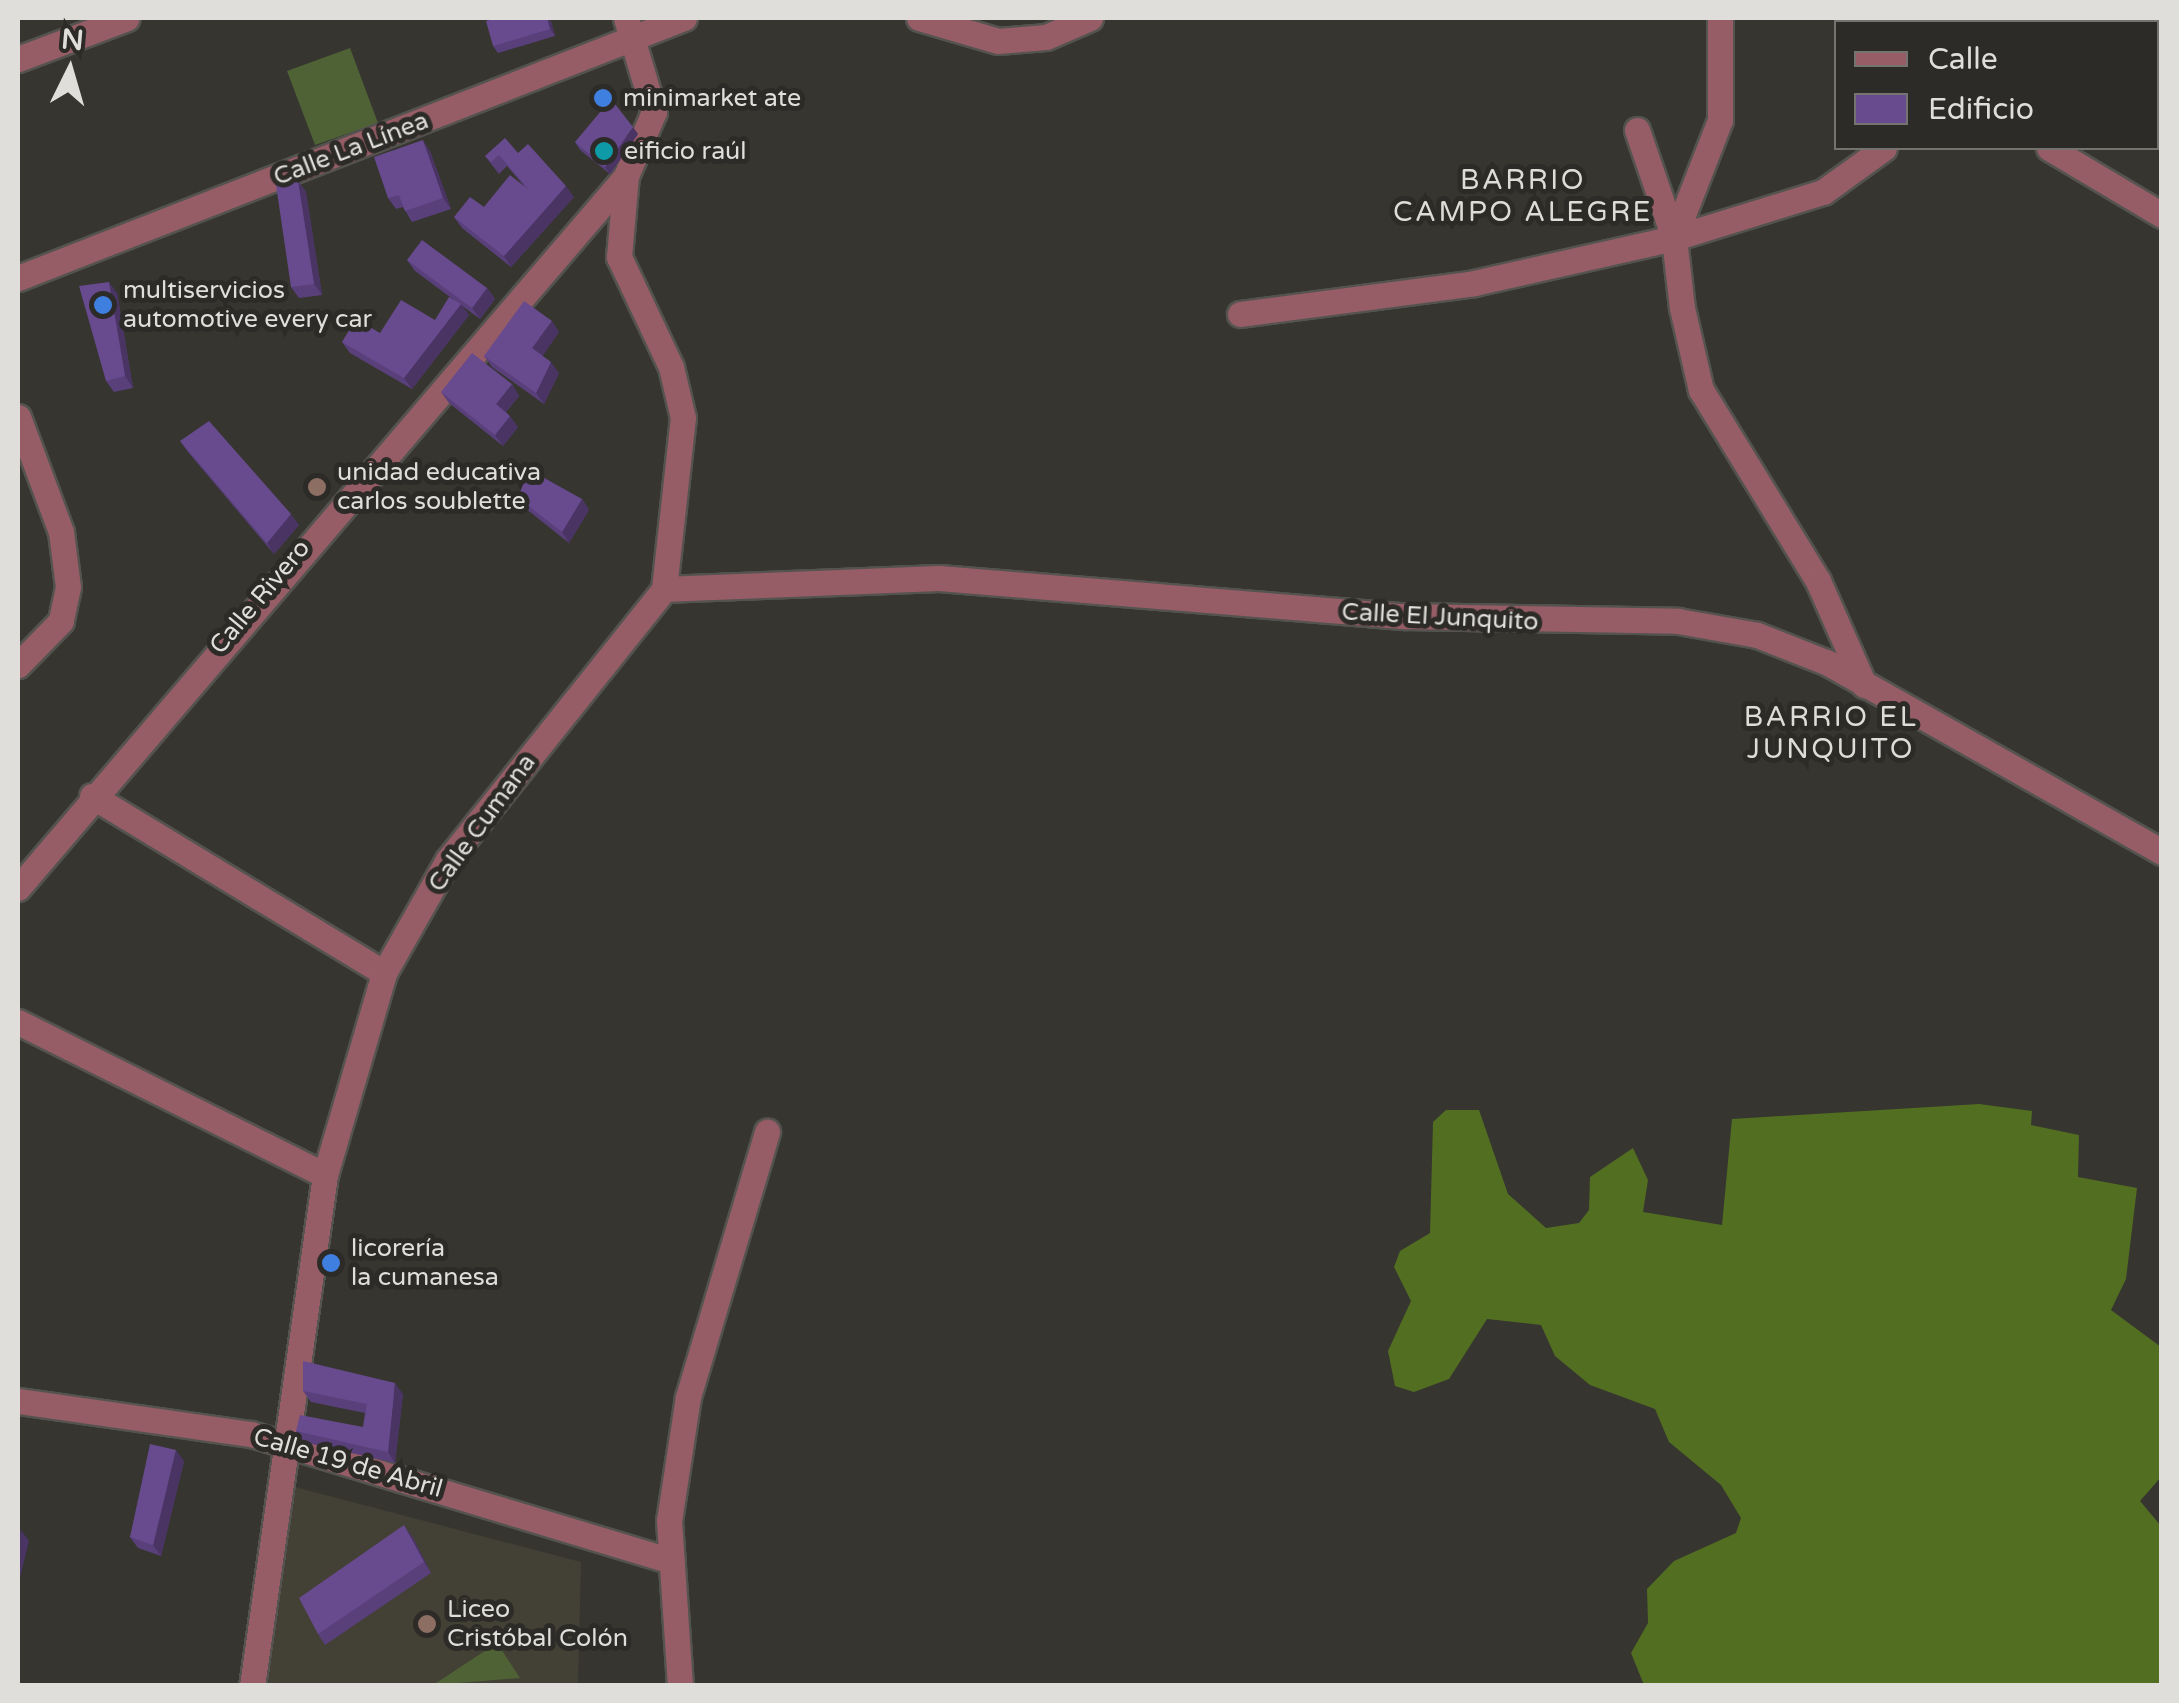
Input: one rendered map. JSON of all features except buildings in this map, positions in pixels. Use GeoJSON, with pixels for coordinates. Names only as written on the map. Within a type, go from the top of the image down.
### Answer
{"type":"FeatureCollection","features":[{"type":"Feature","properties":{"kind":"street"},"geometry":{"type":"LineString","coordinates":[[18,59],[127,18]]}},
{"type":"Feature","properties":{"kind":"street","name":"Calle La Línea"},"geometry":{"type":"LineString","coordinates":[[18,278],[630,28],[684,18]]}},
{"type":"Feature","properties":{"kind":"street"},"geometry":{"type":"LineString","coordinates":[[918,18],[998,42],[1046,38],[1090,18]]}},
{"type":"Feature","properties":{"kind":"street"},"geometry":{"type":"LineString","coordinates":[[1674,238],[1720,120],[1720,18]]}},
{"type":"Feature","properties":{"kind":"street"},"geometry":{"type":"LineString","coordinates":[[630,28],[654,112],[626,176],[619,258],[683,418],[664,589]]}},
{"type":"Feature","properties":{"kind":"street"},"geometry":{"type":"LineString","coordinates":[[1637,130],[1674,238],[1701,390],[1818,581],[1864,685]]}},
{"type":"Feature","properties":{"kind":"street"},"geometry":{"type":"LineString","coordinates":[[1240,314],[1474,283],[1674,238],[1823,192],[1881,150]]}},
{"type":"Feature","properties":{"kind":"street"},"geometry":{"type":"LineString","coordinates":[[2051,150],[2162,215]]}},
{"type":"Feature","properties":{"kind":"street","name":"Calle Rivero"},"geometry":{"type":"LineString","coordinates":[[18,888],[92,796],[626,176]]}},
{"type":"Feature","properties":{"kind":"street"},"geometry":{"type":"LineString","coordinates":[[18,417],[61,532],[68,587],[61,621],[18,665]]}},
{"type":"Feature","properties":{"kind":"street","name":"Calle El Junquito"},"geometry":{"type":"LineString","coordinates":[[664,589],[939,578],[1405,616],[1678,622],[1758,635],[1864,685],[2162,852]]}},
{"type":"Feature","properties":{"kind":"street","name":"Calle Cumana"},"geometry":{"type":"LineString","coordinates":[[252,1686],[282,1445],[324,1175],[384,973],[448,860],[664,589]]}},
{"type":"Feature","properties":{"kind":"street"},"geometry":{"type":"LineString","coordinates":[[92,796],[384,973]]}},
{"type":"Feature","properties":{"kind":"street"},"geometry":{"type":"LineString","coordinates":[[18,1022],[324,1175]]}},
{"type":"Feature","properties":{"kind":"street"},"geometry":{"type":"LineString","coordinates":[[680,1686],[671,1561],[688,1397],[768,1132]]}},
{"type":"Feature","properties":{"kind":"street","name":"Calle 19 de Abril"},"geometry":{"type":"LineString","coordinates":[[18,1401],[282,1445],[671,1561]]}},
{"type":"Feature","properties":{"kind":"shaded area","name":"Liceo Cristóbal Colón"},"geometry":{"type":"Polygon","coordinates":[[[291,1486],[581,1562],[578,1685],[266,1686],[291,1486]]]}},
{"type":"Feature","properties":{"kind":"green space"},"geometry":{"type":"Polygon","coordinates":[[[350,48],[378,123],[315,145],[287,71],[350,48]]]}},
{"type":"Feature","properties":{"kind":"green space"},"geometry":{"type":"Polygon","coordinates":[[[1979,1104],[2032,1111],[2031,1125],[2079,1135],[2078,1177],[2137,1188],[2126,1279],[2111,1310],[2161,1347],[2161,1477],[2140,1501],[2161,1526],[2161,1685],[1644,1685],[1631,1653],[1648,1623],[1647,1589],[1674,1561],[1736,1533],[1741,1518],[1721,1485],[1669,1442],[1655,1409],[1590,1385],[1555,1356],[1541,1325],[1487,1319],[1449,1379],[1414,1392],[1395,1386],[1388,1351],[1411,1301],[1394,1267],[1400,1251],[1430,1233],[1433,1122],[1446,1110],[1479,1110],[1508,1194],[1546,1228],[1579,1223],[1589,1210],[1590,1177],[1633,1148],[1648,1180],[1643,1212],[1722,1225],[1732,1119],[1979,1104]]]}},
{"type":"Feature","properties":{"kind":"green space"},"geometry":{"type":"Polygon","coordinates":[[[497,1643],[520,1678],[433,1685],[497,1643]]]}},
{"type":"Feature","properties":{"kind":"place","name":"minimarket ate"},"geometry":{"type":"Point","coordinates":[603,98]}},
{"type":"Feature","properties":{"kind":"place","name":"eificio raúl"},"geometry":{"type":"Point","coordinates":[604,151]}},
{"type":"Feature","properties":{"kind":"place","name":"multiservicios automotive every car"},"geometry":{"type":"Point","coordinates":[103,305]}},
{"type":"Feature","properties":{"kind":"place","name":"unidad educativa carlos soublette"},"geometry":{"type":"Point","coordinates":[317,487]}},
{"type":"Feature","properties":{"kind":"place","name":"licorería la cumanesa"},"geometry":{"type":"Point","coordinates":[331,1263]}},
{"type":"Feature","properties":{"kind":"place","name":"Liceo Cristóbal Colón"},"geometry":{"type":"Point","coordinates":[427,1624]}},
{"type":"Feature","properties":{"kind":"district","name":"BARRIO CAMPO ALEGRE"},"geometry":{"type":"Point","coordinates":[1523,196]}},
{"type":"Feature","properties":{"kind":"district","name":"BARRIO EL JUNQUITO"},"geometry":{"type":"Point","coordinates":[1831,733]}}]}
